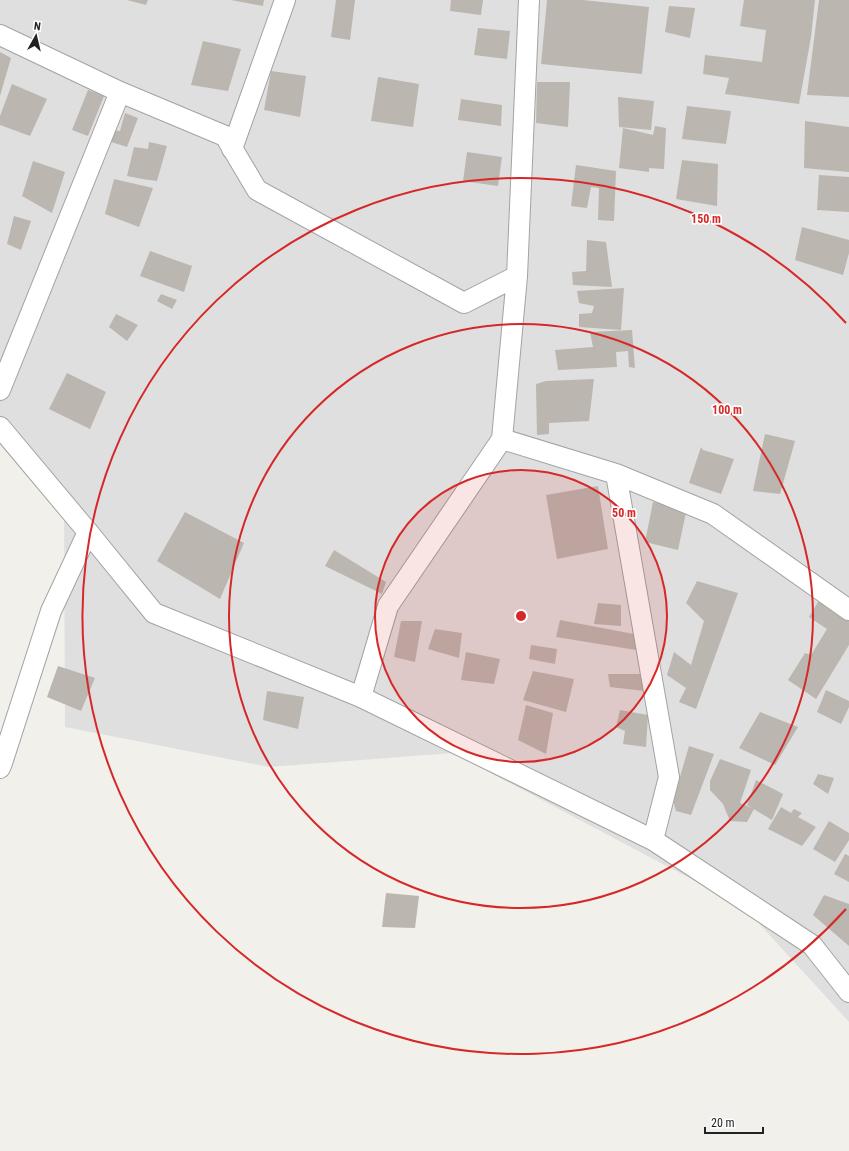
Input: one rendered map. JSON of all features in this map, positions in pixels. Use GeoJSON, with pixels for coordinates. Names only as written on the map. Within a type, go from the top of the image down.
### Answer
{"type":"FeatureCollection","features":[{"type":"Feature","properties":{"kind":"street"},"geometry":{"type":"LineString","coordinates":[[232,148],[286,0]]}},
{"type":"Feature","properties":{"kind":"street"},"geometry":{"type":"LineString","coordinates":[[361,697],[388,606],[502,438],[517,276],[529,0]]}},
{"type":"Feature","properties":{"kind":"street"},"geometry":{"type":"LineString","coordinates":[[0,35],[120,92],[225,136],[257,190],[464,303],[517,276]]}},
{"type":"Feature","properties":{"kind":"street"},"geometry":{"type":"LineString","coordinates":[[0,390],[120,92]]}},
{"type":"Feature","properties":{"kind":"street"},"geometry":{"type":"LineString","coordinates":[[0,427],[154,613],[361,697],[653,840],[812,945],[849,992]]}},
{"type":"Feature","properties":{"kind":"street"},"geometry":{"type":"LineString","coordinates":[[502,438],[616,474],[713,514],[849,610]]}},
{"type":"Feature","properties":{"kind":"street"},"geometry":{"type":"LineString","coordinates":[[616,474],[669,777],[653,840]]}},
{"type":"Feature","properties":{"kind":"street"},"geometry":{"type":"LineString","coordinates":[[0,768],[51,611],[88,532]]}},
{"type":"Feature","properties":{"kind":"shaded area"},"geometry":{"type":"Polygon","coordinates":[[[0,0],[849,0],[849,1022],[744,907],[453,753],[269,767],[65,727],[64,489],[0,432],[0,0]]]}},
{"type":"Feature","properties":{"kind":"building"},"geometry":{"type":"Polygon","coordinates":[[[127,0],[148,0],[146,5],[127,0]]]}},
{"type":"Feature","properties":{"kind":"building"},"geometry":{"type":"Polygon","coordinates":[[[231,0],[264,0],[263,6],[231,0]]]}},
{"type":"Feature","properties":{"kind":"building"},"geometry":{"type":"Polygon","coordinates":[[[336,0],[355,0],[350,40],[331,37],[336,0]]]}},
{"type":"Feature","properties":{"kind":"building"},"geometry":{"type":"Polygon","coordinates":[[[451,0],[483,0],[481,15],[450,11],[451,0]]]}},
{"type":"Feature","properties":{"kind":"building"},"geometry":{"type":"Polygon","coordinates":[[[547,0],[583,0],[649,7],[642,74],[541,64],[547,0]]]}},
{"type":"Feature","properties":{"kind":"building"},"geometry":{"type":"Polygon","coordinates":[[[744,0],[815,0],[811,37],[799,104],[725,94],[729,78],[703,74],[705,55],[762,62],[766,30],[740,26],[744,0]]]}},
{"type":"Feature","properties":{"kind":"building"},"geometry":{"type":"Polygon","coordinates":[[[819,0],[849,0],[849,97],[807,95],[819,0]]]}},
{"type":"Feature","properties":{"kind":"building"},"geometry":{"type":"Polygon","coordinates":[[[669,6],[695,8],[690,38],[665,32],[669,6]]]}},
{"type":"Feature","properties":{"kind":"building"},"geometry":{"type":"Polygon","coordinates":[[[478,28],[510,31],[507,59],[474,55],[478,28]]]}},
{"type":"Feature","properties":{"kind":"building"},"geometry":{"type":"Polygon","coordinates":[[[203,41],[241,49],[228,91],[191,85],[203,41]]]}},
{"type":"Feature","properties":{"kind":"building"},"geometry":{"type":"Polygon","coordinates":[[[0,52],[11,58],[0,96],[0,52]]]}},
{"type":"Feature","properties":{"kind":"building"},"geometry":{"type":"Polygon","coordinates":[[[271,71],[306,76],[300,117],[264,110],[271,71]]]}},
{"type":"Feature","properties":{"kind":"building"},"geometry":{"type":"Polygon","coordinates":[[[378,77],[419,84],[413,127],[371,121],[378,77]]]}},
{"type":"Feature","properties":{"kind":"building"},"geometry":{"type":"Polygon","coordinates":[[[537,82],[570,82],[568,127],[536,123],[537,82]]]}},
{"type":"Feature","properties":{"kind":"building"},"geometry":{"type":"Polygon","coordinates":[[[12,84],[47,99],[30,136],[0,125],[0,116],[12,84]]]}},
{"type":"Feature","properties":{"kind":"building"},"geometry":{"type":"Polygon","coordinates":[[[88,90],[104,96],[88,136],[72,130],[88,90]]]}},
{"type":"Feature","properties":{"kind":"building"},"geometry":{"type":"Polygon","coordinates":[[[618,97],[654,101],[651,130],[619,127],[618,97]]]}},
{"type":"Feature","properties":{"kind":"building"},"geometry":{"type":"Polygon","coordinates":[[[461,99],[502,105],[501,126],[458,120],[461,99]]]}},
{"type":"Feature","properties":{"kind":"building"},"geometry":{"type":"Polygon","coordinates":[[[687,106],[731,111],[726,144],[682,139],[687,106]]]}},
{"type":"Feature","properties":{"kind":"building"},"geometry":{"type":"Polygon","coordinates":[[[125,113],[138,118],[127,147],[105,140],[110,130],[120,131],[125,113]]]}},
{"type":"Feature","properties":{"kind":"building"},"geometry":{"type":"Polygon","coordinates":[[[805,121],[849,127],[849,172],[804,168],[805,121]]]}},
{"type":"Feature","properties":{"kind":"building"},"geometry":{"type":"Polygon","coordinates":[[[655,126],[666,128],[664,169],[649,168],[649,172],[619,168],[623,128],[653,135],[655,126]]]}},
{"type":"Feature","properties":{"kind":"building"},"geometry":{"type":"Polygon","coordinates":[[[149,142],[167,146],[157,181],[127,176],[134,147],[148,149],[149,142]]]}},
{"type":"Feature","properties":{"kind":"building"},"geometry":{"type":"Polygon","coordinates":[[[467,152],[502,157],[498,186],[463,181],[467,152]]]}},
{"type":"Feature","properties":{"kind":"building"},"geometry":{"type":"Polygon","coordinates":[[[682,160],[718,164],[717,206],[676,199],[682,160]]]}},
{"type":"Feature","properties":{"kind":"building"},"geometry":{"type":"Polygon","coordinates":[[[33,161],[65,172],[52,213],[22,196],[33,161]]]}},
{"type":"Feature","properties":{"kind":"building"},"geometry":{"type":"Polygon","coordinates":[[[576,165],[616,171],[614,221],[598,220],[599,188],[591,187],[587,208],[571,206],[576,165]]]}},
{"type":"Feature","properties":{"kind":"building"},"geometry":{"type":"Polygon","coordinates":[[[819,175],[849,177],[849,212],[817,210],[819,175]]]}},
{"type":"Feature","properties":{"kind":"building"},"geometry":{"type":"Polygon","coordinates":[[[114,179],[153,188],[139,227],[105,214],[114,179]]]}},
{"type":"Feature","properties":{"kind":"building"},"geometry":{"type":"Polygon","coordinates":[[[14,216],[31,221],[21,250],[7,244],[14,216]]]}},
{"type":"Feature","properties":{"kind":"building"},"geometry":{"type":"Polygon","coordinates":[[[802,227],[849,240],[849,253],[843,275],[795,260],[802,227]]]}},
{"type":"Feature","properties":{"kind":"building"},"geometry":{"type":"Polygon","coordinates":[[[587,240],[606,242],[612,287],[573,285],[572,272],[586,271],[587,240]]]}},
{"type":"Feature","properties":{"kind":"building"},"geometry":{"type":"Polygon","coordinates":[[[150,251],[192,266],[184,292],[140,276],[150,251]]]}},
{"type":"Feature","properties":{"kind":"building"},"geometry":{"type":"Polygon","coordinates":[[[624,288],[621,330],[579,327],[579,314],[592,313],[594,306],[579,303],[577,291],[624,288]]]}},
{"type":"Feature","properties":{"kind":"building"},"geometry":{"type":"Polygon","coordinates":[[[161,294],[177,300],[172,309],[157,301],[161,294]]]}},
{"type":"Feature","properties":{"kind":"building"},"geometry":{"type":"Polygon","coordinates":[[[116,314],[138,325],[127,341],[109,327],[116,314]]]}},
{"type":"Feature","properties":{"kind":"building"},"geometry":{"type":"Polygon","coordinates":[[[632,330],[635,368],[629,367],[628,351],[616,352],[617,367],[558,370],[555,350],[593,347],[590,332],[632,330]]]}},
{"type":"Feature","properties":{"kind":"building"},"geometry":{"type":"Polygon","coordinates":[[[67,373],[106,392],[90,429],[49,409],[67,373]]]}},
{"type":"Feature","properties":{"kind":"building"},"geometry":{"type":"Polygon","coordinates":[[[594,379],[589,421],[549,423],[549,434],[537,435],[536,384],[546,381],[594,379]]]}},
{"type":"Feature","properties":{"kind":"building"},"geometry":{"type":"Polygon","coordinates":[[[765,434],[795,441],[780,494],[753,491],[765,434]]]}},
{"type":"Feature","properties":{"kind":"building"},"geometry":{"type":"Polygon","coordinates":[[[701,447],[703,450],[734,459],[721,494],[689,483],[701,447]]]}},
{"type":"Feature","properties":{"kind":"building"},"geometry":{"type":"Polygon","coordinates":[[[598,486],[608,549],[557,559],[546,495],[598,486]]]}},
{"type":"Feature","properties":{"kind":"building"},"geometry":{"type":"Polygon","coordinates":[[[653,502],[687,508],[678,550],[645,542],[653,502]]]}},
{"type":"Feature","properties":{"kind":"building"},"geometry":{"type":"Polygon","coordinates":[[[185,512],[244,543],[220,599],[157,561],[185,512]]]}},
{"type":"Feature","properties":{"kind":"building"},"geometry":{"type":"Polygon","coordinates":[[[334,550],[386,582],[382,594],[325,566],[334,550]]]}},
{"type":"Feature","properties":{"kind":"building"},"geometry":{"type":"Polygon","coordinates":[[[697,581],[738,593],[696,709],[679,702],[686,688],[667,675],[674,652],[691,665],[704,621],[686,603],[697,581]]]}},
{"type":"Feature","properties":{"kind":"building"},"geometry":{"type":"Polygon","coordinates":[[[821,597],[849,617],[849,645],[816,699],[788,680],[805,653],[811,655],[827,629],[809,617],[821,597]]]}},
{"type":"Feature","properties":{"kind":"building"},"geometry":{"type":"Polygon","coordinates":[[[598,603],[621,605],[621,626],[594,624],[598,603]]]}},
{"type":"Feature","properties":{"kind":"building"},"geometry":{"type":"Polygon","coordinates":[[[560,620],[639,635],[642,651],[556,637],[560,620]]]}},
{"type":"Feature","properties":{"kind":"building"},"geometry":{"type":"Polygon","coordinates":[[[401,621],[422,621],[415,662],[394,657],[401,621]]]}},
{"type":"Feature","properties":{"kind":"building"},"geometry":{"type":"Polygon","coordinates":[[[435,629],[462,633],[459,658],[428,649],[435,629]]]}},
{"type":"Feature","properties":{"kind":"building"},"geometry":{"type":"Polygon","coordinates":[[[531,645],[557,649],[555,664],[529,659],[531,645]]]}},
{"type":"Feature","properties":{"kind":"building"},"geometry":{"type":"Polygon","coordinates":[[[466,652],[500,659],[494,684],[461,680],[466,652]]]}},
{"type":"Feature","properties":{"kind":"building"},"geometry":{"type":"Polygon","coordinates":[[[58,666],[95,678],[81,711],[47,697],[58,666]]]}},
{"type":"Feature","properties":{"kind":"building"},"geometry":{"type":"Polygon","coordinates":[[[533,671],[574,679],[566,712],[523,700],[533,671]]]}},
{"type":"Feature","properties":{"kind":"building"},"geometry":{"type":"Polygon","coordinates":[[[608,674],[642,674],[645,691],[610,687],[608,674]]]}},
{"type":"Feature","properties":{"kind":"building"},"geometry":{"type":"Polygon","coordinates":[[[826,690],[849,701],[849,707],[841,724],[817,712],[826,690]]]}},
{"type":"Feature","properties":{"kind":"building"},"geometry":{"type":"Polygon","coordinates":[[[267,691],[304,697],[298,729],[263,720],[267,691]]]}},
{"type":"Feature","properties":{"kind":"building"},"geometry":{"type":"Polygon","coordinates":[[[526,705],[553,713],[546,754],[518,740],[526,705]]]}},
{"type":"Feature","properties":{"kind":"building"},"geometry":{"type":"Polygon","coordinates":[[[620,710],[648,715],[646,747],[623,744],[625,731],[616,727],[620,710]]]}},
{"type":"Feature","properties":{"kind":"building"},"geometry":{"type":"Polygon","coordinates":[[[760,712],[798,727],[775,765],[739,748],[760,712]]]}},
{"type":"Feature","properties":{"kind":"building"},"geometry":{"type":"Polygon","coordinates":[[[689,746],[714,754],[691,815],[676,811],[671,793],[679,780],[689,746]]]}},
{"type":"Feature","properties":{"kind":"building"},"geometry":{"type":"Polygon","coordinates":[[[720,759],[751,770],[740,803],[754,809],[747,822],[730,821],[723,804],[710,790],[710,781],[720,759]]]}},
{"type":"Feature","properties":{"kind":"building"},"geometry":{"type":"Polygon","coordinates":[[[818,774],[834,778],[828,794],[813,784],[818,774]]]}},
{"type":"Feature","properties":{"kind":"building"},"geometry":{"type":"Polygon","coordinates":[[[756,780],[783,794],[772,820],[747,805],[756,780]]]}},
{"type":"Feature","properties":{"kind":"building"},"geometry":{"type":"Polygon","coordinates":[[[781,807],[791,813],[794,809],[802,813],[798,817],[816,827],[802,846],[768,829],[781,807]]]}},
{"type":"Feature","properties":{"kind":"building"},"geometry":{"type":"Polygon","coordinates":[[[829,821],[849,833],[849,840],[835,862],[813,849],[829,821]]]}},
{"type":"Feature","properties":{"kind":"building"},"geometry":{"type":"Polygon","coordinates":[[[845,854],[849,856],[849,882],[834,874],[845,854]]]}},
{"type":"Feature","properties":{"kind":"building"},"geometry":{"type":"Polygon","coordinates":[[[386,893],[419,896],[415,928],[382,927],[386,893]]]}},
{"type":"Feature","properties":{"kind":"building"},"geometry":{"type":"Polygon","coordinates":[[[824,895],[849,904],[849,946],[813,915],[824,895]]]}}]}
